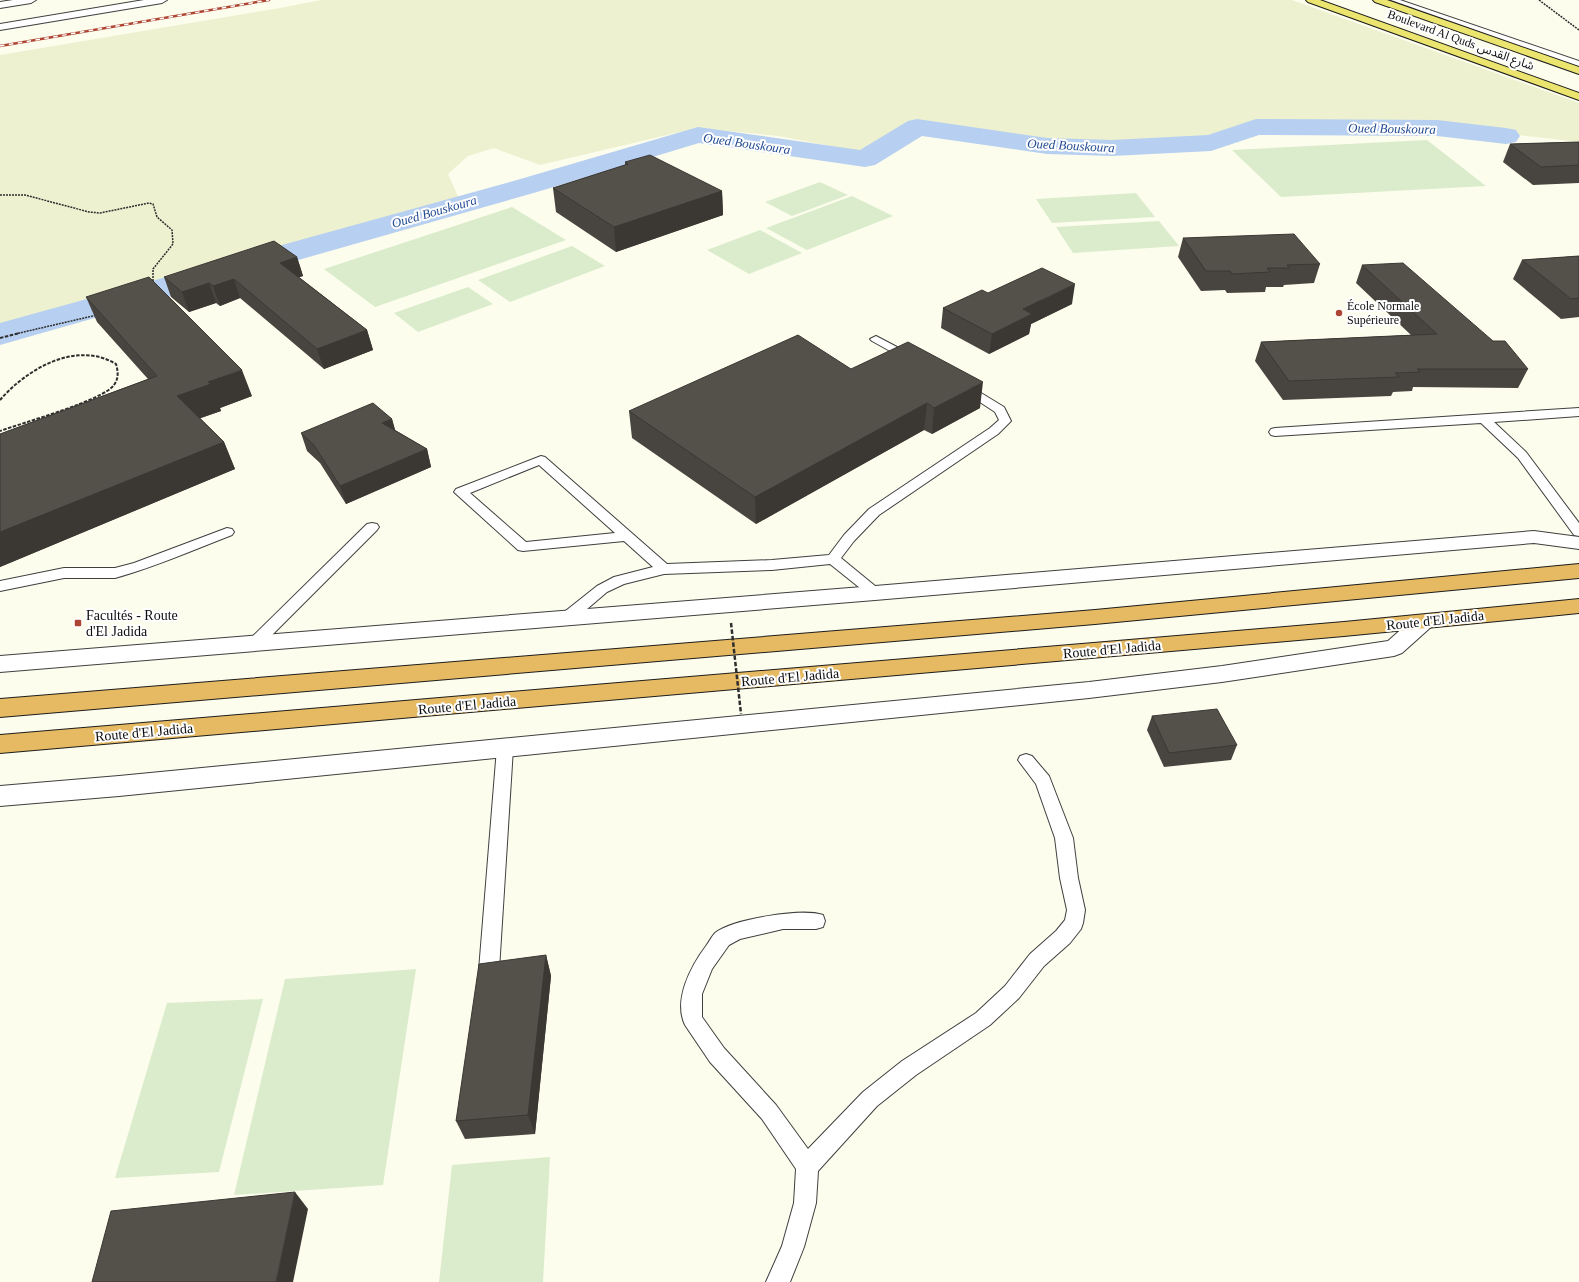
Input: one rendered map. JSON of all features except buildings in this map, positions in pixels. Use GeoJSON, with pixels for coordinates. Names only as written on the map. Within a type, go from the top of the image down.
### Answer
{"type":"FeatureCollection","features":[{"type":"Feature","properties":{"kind":"highway"},"geometry":{"type":"LineString","coordinates":[[0,708],[1095,617],[1579,571]]}},
{"type":"Feature","properties":{"kind":"highway","name":"Route d'El Jadida"},"geometry":{"type":"LineString","coordinates":[[0,744],[1423,622],[1579,606]]}},
{"type":"Feature","properties":{"kind":"main road","name":"Boulevard Al Quds شارع القدس"},"geometry":{"type":"LineString","coordinates":[[1311,0],[1579,97]]}},
{"type":"Feature","properties":{"kind":"main road","name":"Boulevard Al Quds شارع القدس"},"geometry":{"type":"LineString","coordinates":[[1378,0],[1579,71]]}},
{"type":"Feature","properties":{"kind":"street"},"geometry":{"type":"LineString","coordinates":[[0,5],[31,0]]}},
{"type":"Feature","properties":{"kind":"street"},"geometry":{"type":"LineString","coordinates":[[0,27],[162,0]]}},
{"type":"Feature","properties":{"kind":"street"},"geometry":{"type":"LineString","coordinates":[[0,664],[256,642],[875,593],[1534,537],[1579,543]]}},
{"type":"Feature","properties":{"kind":"street"},"geometry":{"type":"LineString","coordinates":[[0,796],[1089,690],[1222,674],[1394,648],[1423,622]]}},
{"type":"Feature","properties":{"kind":"lane"},"geometry":{"type":"LineString","coordinates":[[1394,0],[1579,63]]}},
{"type":"Feature","properties":{"kind":"lane"},"geometry":{"type":"LineString","coordinates":[[1399,0],[1579,63]]}},
{"type":"Feature","properties":{"kind":"lane"},"geometry":{"type":"LineString","coordinates":[[876,339],[922,364]]}},
{"type":"Feature","properties":{"kind":"lane"},"geometry":{"type":"LineString","coordinates":[[833,559],[849,538],[874,512],[994,431],[1005,421],[1000,410],[982,397],[956,383]]}},
{"type":"Feature","properties":{"kind":"lane"},"geometry":{"type":"LineString","coordinates":[[1275,432],[1579,412]]}},
{"type":"Feature","properties":{"kind":"lane"},"geometry":{"type":"LineString","coordinates":[[1484,419],[1522,455],[1579,532]]}},
{"type":"Feature","properties":{"kind":"lane"},"geometry":{"type":"LineString","coordinates":[[628,536],[523,547],[461,492],[541,460],[628,536],[664,569]]}},
{"type":"Feature","properties":{"kind":"lane"},"geometry":{"type":"LineString","coordinates":[[256,642],[372,527]]}},
{"type":"Feature","properties":{"kind":"lane"},"geometry":{"type":"LineString","coordinates":[[0,586],[64,573],[115,573],[139,566],[228,532]]}},
{"type":"Feature","properties":{"kind":"lane"},"geometry":{"type":"LineString","coordinates":[[568,617],[602,589],[619,580],[664,569],[772,565],[833,559],[875,593]]}},
{"type":"Feature","properties":{"kind":"lane"},"geometry":{"type":"LineString","coordinates":[[489,970],[505,748]]}},
{"type":"Feature","properties":{"kind":"lane"},"geometry":{"type":"LineString","coordinates":[[807,1166],[870,1099],[909,1068],[948,1041],[984,1019],[1012,992],[1037,960],[1062,937],[1074,923],[1076,910],[1069,878],[1064,838],[1043,781],[1026,760]]}},
{"type":"Feature","properties":{"kind":"lane"},"geometry":{"type":"LineString","coordinates":[[778,1282],[793,1246],[805,1203],[807,1166],[769,1112],[717,1055],[692,1019],[692,994],[704,964],[722,939],[737,932],[783,921],[816,921]]}},
{"type":"Feature","properties":{"kind":"path"},"geometry":{"type":"LineString","coordinates":[[1539,0],[1579,30]]}},
{"type":"Feature","properties":{"kind":"path"},"geometry":{"type":"LineString","coordinates":[[0,195],[24,195],[89,212],[100,213],[149,203],[153,204],[157,217],[172,230],[173,244],[153,269],[152,281],[154,284]]}},
{"type":"Feature","properties":{"kind":"path"},"geometry":{"type":"LineString","coordinates":[[0,338],[100,314]]}},
{"type":"Feature","properties":{"kind":"path"},"geometry":{"type":"LineString","coordinates":[[0,400],[7,390],[26,374],[39,367],[72,357],[100,356],[116,364],[119,375],[114,387],[100,396],[0,431]]}},
{"type":"Feature","properties":{"kind":"path"},"geometry":{"type":"LineString","coordinates":[[731,623],[741,714]]}},
{"type":"Feature","properties":{"kind":"green space"},"geometry":{"type":"Polygon","coordinates":[[[321,0],[1292,0],[1579,103],[1579,142],[1440,126],[1253,125],[1202,140],[1126,145],[1034,140],[907,123],[868,153],[778,136],[697,128],[540,165],[494,148],[468,156],[448,174],[460,201],[259,260],[0,326],[0,55],[321,0]]]}},
{"type":"Feature","properties":{"kind":"green space"},"geometry":{"type":"Polygon","coordinates":[[[1427,140],[1486,186],[1281,197],[1232,150],[1427,140]]]}},
{"type":"Feature","properties":{"kind":"green space"},"geometry":{"type":"Polygon","coordinates":[[[820,182],[848,195],[792,216],[765,202],[820,182]]]}},
{"type":"Feature","properties":{"kind":"green space"},"geometry":{"type":"Polygon","coordinates":[[[1136,193],[1155,217],[1052,223],[1036,199],[1136,193]]]}},
{"type":"Feature","properties":{"kind":"green space"},"geometry":{"type":"Polygon","coordinates":[[[852,196],[893,216],[807,250],[766,228],[852,196]]]}},
{"type":"Feature","properties":{"kind":"green space"},"geometry":{"type":"Polygon","coordinates":[[[512,207],[566,240],[375,307],[324,269],[512,207]]]}},
{"type":"Feature","properties":{"kind":"green space"},"geometry":{"type":"Polygon","coordinates":[[[1159,221],[1179,246],[1073,253],[1056,227],[1159,221]]]}},
{"type":"Feature","properties":{"kind":"green space"},"geometry":{"type":"Polygon","coordinates":[[[760,230],[802,253],[749,274],[707,250],[760,230]]]}},
{"type":"Feature","properties":{"kind":"green space"},"geometry":{"type":"Polygon","coordinates":[[[572,246],[605,266],[510,302],[478,280],[572,246]]]}},
{"type":"Feature","properties":{"kind":"green space"},"geometry":{"type":"Polygon","coordinates":[[[468,287],[493,304],[418,332],[394,313],[468,287]]]}},
{"type":"Feature","properties":{"kind":"green space"},"geometry":{"type":"Polygon","coordinates":[[[416,969],[383,1185],[234,1195],[285,979],[416,969]]]}},
{"type":"Feature","properties":{"kind":"green space"},"geometry":{"type":"Polygon","coordinates":[[[263,999],[219,1172],[115,1178],[167,1003],[263,999]]]}},
{"type":"Feature","properties":{"kind":"green space"},"geometry":{"type":"Polygon","coordinates":[[[550,1157],[543,1282],[439,1282],[452,1165],[550,1157]]]}},
{"type":"Feature","properties":{"kind":"waterway","name":"Oued Bouskoura"},"geometry":{"type":"LineString","coordinates":[[0,334],[527,186],[698,135],[865,159],[917,127],[1047,146],[1112,148],[1211,143],[1256,127],[1437,128],[1506,136]]}},
{"type":"Feature","properties":{"kind":"railway"},"geometry":{"type":"LineString","coordinates":[[0,46],[269,0]]}},
{"type":"Feature","properties":{"kind":"place","name":"École Normale Supérieure"},"geometry":{"type":"Point","coordinates":[1339,313]}},
{"type":"Feature","properties":{"kind":"place","name":"Facultés - Route d'El Jadida"},"geometry":{"type":"Point","coordinates":[78,623]}}]}
